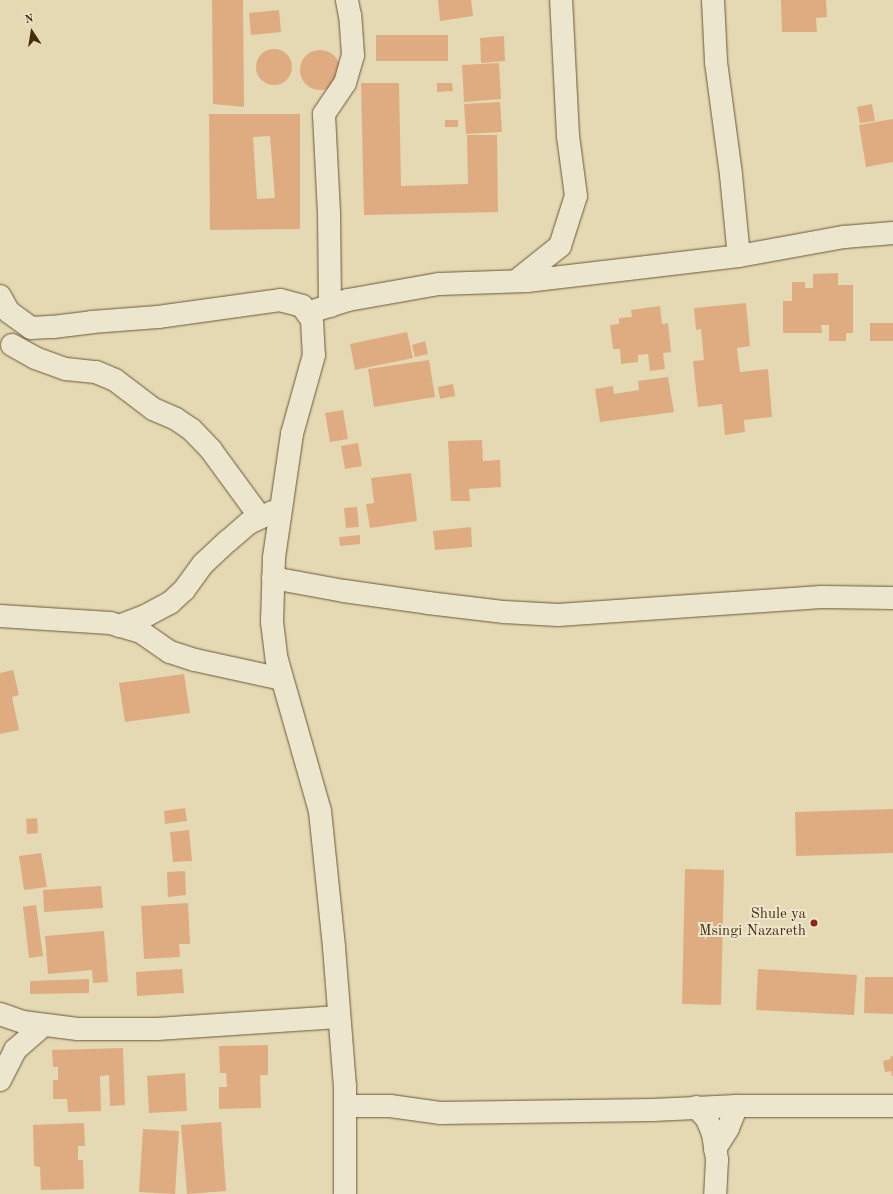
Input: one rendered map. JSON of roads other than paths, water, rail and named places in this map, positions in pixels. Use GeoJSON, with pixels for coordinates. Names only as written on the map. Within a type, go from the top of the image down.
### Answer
{"type":"FeatureCollection","features":[{"type":"Feature","properties":{"kind":"street"},"geometry":{"type":"LineString","coordinates":[[330,306],[329,213],[324,114],[345,83],[353,55],[350,16],[347,0]]}},
{"type":"Feature","properties":{"kind":"street"},"geometry":{"type":"LineString","coordinates":[[516,281],[560,246],[576,196],[568,136],[561,0]]}},
{"type":"Feature","properties":{"kind":"street"},"geometry":{"type":"LineString","coordinates":[[713,0],[716,62],[731,175],[739,256]]}},
{"type":"Feature","properties":{"kind":"street"},"geometry":{"type":"LineString","coordinates":[[307,313],[394,291],[439,284],[516,281],[739,256],[844,237],[893,233]]}},
{"type":"Feature","properties":{"kind":"street"},"geometry":{"type":"LineString","coordinates":[[0,296],[9,312],[31,328],[53,328],[92,322],[158,317],[280,300],[302,306],[312,320],[314,355],[292,434],[273,578],[272,622],[277,660],[320,811],[339,1017],[345,1106],[345,1194]]}},
{"type":"Feature","properties":{"kind":"street"},"geometry":{"type":"LineString","coordinates":[[6,346],[53,328]]}},
{"type":"Feature","properties":{"kind":"street"},"geometry":{"type":"LineString","coordinates":[[6,346],[66,369],[96,372],[114,380],[153,409],[176,419],[191,429],[211,450],[260,517]]}},
{"type":"Feature","properties":{"kind":"street"},"geometry":{"type":"LineString","coordinates":[[119,626],[147,615],[170,603],[184,590],[203,564],[250,523],[260,517],[282,509]]}},
{"type":"Feature","properties":{"kind":"street"},"geometry":{"type":"LineString","coordinates":[[273,578],[344,591],[428,603],[504,612],[558,615],[820,597],[893,598]]}},
{"type":"Feature","properties":{"kind":"street"},"geometry":{"type":"LineString","coordinates":[[0,616],[110,623],[141,632],[170,652],[195,660],[282,679]]}},
{"type":"Feature","properties":{"kind":"street"},"geometry":{"type":"LineString","coordinates":[[0,1014],[23,1022],[78,1029],[157,1029],[339,1017]]}},
{"type":"Feature","properties":{"kind":"street"},"geometry":{"type":"LineString","coordinates":[[0,1080],[15,1050],[44,1025]]}},
{"type":"Feature","properties":{"kind":"street"},"geometry":{"type":"LineString","coordinates":[[345,1106],[390,1106],[440,1113],[646,1110],[738,1106],[893,1106]]}},
{"type":"Feature","properties":{"kind":"street"},"geometry":{"type":"LineString","coordinates":[[715,1149],[728,1128],[738,1106]]}},
{"type":"Feature","properties":{"kind":"street"},"geometry":{"type":"LineString","coordinates":[[696,1108],[707,1119],[714,1134],[717,1160],[715,1194]]}},
{"type":"Feature","properties":{"kind":"place","name":"Shule ya Msingi Nazareth"},"geometry":{"type":"Point","coordinates":[814,923]}}]}
